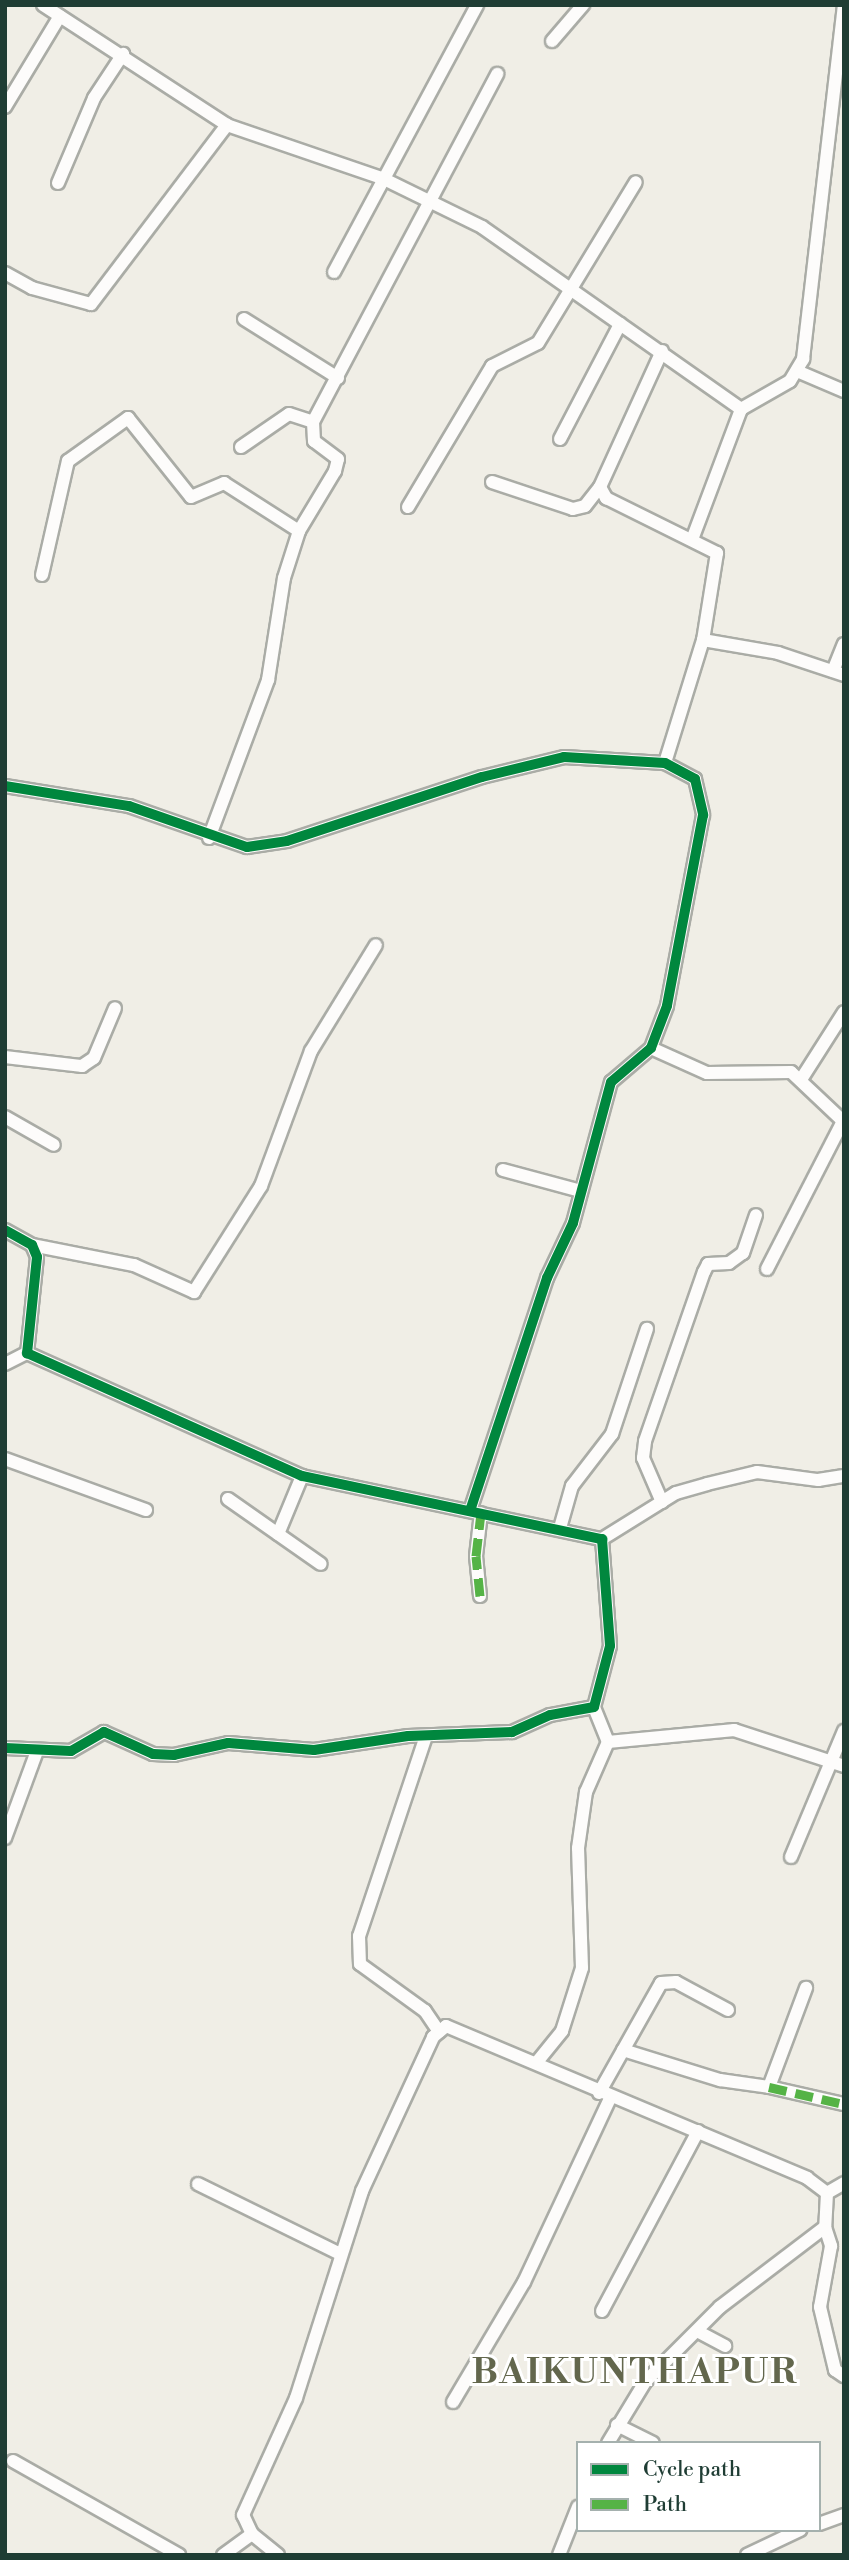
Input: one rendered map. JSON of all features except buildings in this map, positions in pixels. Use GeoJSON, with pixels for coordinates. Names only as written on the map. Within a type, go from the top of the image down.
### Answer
{"type":"FeatureCollection","features":[{"type":"Feature","properties":{"kind":"street"},"geometry":{"type":"LineString","coordinates":[[43,5],[123,54],[227,125],[382,178],[482,227],[741,409]]}},
{"type":"Feature","properties":{"kind":"street"},"geometry":{"type":"LineString","coordinates":[[334,272],[477,5]]}},
{"type":"Feature","properties":{"kind":"street"},"geometry":{"type":"LineString","coordinates":[[552,41],[583,5]]}},
{"type":"Feature","properties":{"kind":"street"},"geometry":{"type":"LineString","coordinates":[[693,537],[741,409],[777,391],[797,371],[807,344],[844,8]]}},
{"type":"Feature","properties":{"kind":"street"},"geometry":{"type":"LineString","coordinates":[[5,107],[60,16]]}},
{"type":"Feature","properties":{"kind":"street"},"geometry":{"type":"LineString","coordinates":[[58,183],[94,98],[123,54]]}},
{"type":"Feature","properties":{"kind":"street"},"geometry":{"type":"LineString","coordinates":[[209,838],[268,680],[284,578],[299,531],[338,459],[314,441],[313,422],[496,74]]}},
{"type":"Feature","properties":{"kind":"street"},"geometry":{"type":"LineString","coordinates":[[5,272],[32,288],[91,304],[227,125]]}},
{"type":"Feature","properties":{"kind":"street"},"geometry":{"type":"LineString","coordinates":[[408,507],[492,366],[538,343],[573,290],[636,182]]}},
{"type":"Feature","properties":{"kind":"street"},"geometry":{"type":"LineString","coordinates":[[244,319],[338,378]]}},
{"type":"Feature","properties":{"kind":"street"},"geometry":{"type":"LineString","coordinates":[[560,439],[620,324]]}},
{"type":"Feature","properties":{"kind":"street"},"geometry":{"type":"LineString","coordinates":[[492,482],[573,509],[585,506],[600,487],[662,351]]}},
{"type":"Feature","properties":{"kind":"street"},"geometry":{"type":"LineString","coordinates":[[797,371],[844,391]]}},
{"type":"Feature","properties":{"kind":"street"},"geometry":{"type":"LineString","coordinates":[[241,447],[289,414],[313,422]]}},
{"type":"Feature","properties":{"kind":"street"},"geometry":{"type":"LineString","coordinates":[[42,575],[68,461],[128,418],[191,497],[224,483],[299,531]]}},
{"type":"Feature","properties":{"kind":"street"},"geometry":{"type":"LineString","coordinates":[[600,487],[606,498],[693,537],[717,553],[703,639],[665,763]]}},
{"type":"Feature","properties":{"kind":"street"},"geometry":{"type":"LineString","coordinates":[[703,639],[838,673],[844,644]]}},
{"type":"Feature","properties":{"kind":"street"},"geometry":{"type":"LineString","coordinates":[[5,786],[129,806],[209,838],[247,847],[288,841],[482,776],[564,757],[665,763],[695,779],[703,816],[667,1006],[651,1048],[611,1082],[581,1191],[475,1512],[475,1556],[480,1597]]}},
{"type":"Feature","properties":{"kind":"street"},"geometry":{"type":"LineString","coordinates":[[5,1230],[32,1245],[134,1265],[194,1292],[261,1186],[311,1051],[376,945]]}},
{"type":"Feature","properties":{"kind":"street"},"geometry":{"type":"LineString","coordinates":[[5,1057],[82,1066],[94,1058],[115,1008]]}},
{"type":"Feature","properties":{"kind":"street"},"geometry":{"type":"LineString","coordinates":[[802,1078],[844,1012]]}},
{"type":"Feature","properties":{"kind":"street"},"geometry":{"type":"LineString","coordinates":[[651,1048],[707,1073],[770,1069],[802,1078],[843,1121],[767,1269]]}},
{"type":"Feature","properties":{"kind":"street"},"geometry":{"type":"LineString","coordinates":[[5,1117],[54,1145]]}},
{"type":"Feature","properties":{"kind":"street"},"geometry":{"type":"LineString","coordinates":[[503,1170],[581,1191]]}},
{"type":"Feature","properties":{"kind":"street"},"geometry":{"type":"LineString","coordinates":[[662,1502],[643,1458],[645,1441],[704,1272],[708,1264],[729,1263],[743,1253],[756,1215]]}},
{"type":"Feature","properties":{"kind":"street"},"geometry":{"type":"LineString","coordinates":[[27,1353],[37,1269],[32,1245]]}},
{"type":"Feature","properties":{"kind":"street"},"geometry":{"type":"LineString","coordinates":[[559,1528],[572,1486],[612,1434],[648,1329]]}},
{"type":"Feature","properties":{"kind":"street"},"geometry":{"type":"LineString","coordinates":[[6,1362],[27,1353],[302,1476],[603,1539],[662,1502],[757,1472],[818,1480],[844,1476]]}},
{"type":"Feature","properties":{"kind":"street"},"geometry":{"type":"LineString","coordinates":[[5,1459],[146,1510]]}},
{"type":"Feature","properties":{"kind":"street"},"geometry":{"type":"LineString","coordinates":[[278,1534],[302,1476]]}},
{"type":"Feature","properties":{"kind":"street"},"geometry":{"type":"LineString","coordinates":[[228,1499],[321,1564]]}},
{"type":"Feature","properties":{"kind":"street"},"geometry":{"type":"LineString","coordinates":[[537,2062],[562,2031],[576,1999],[582,1968],[580,1837],[586,1792],[608,1742],[594,1707],[610,1646],[603,1539]]}},
{"type":"Feature","properties":{"kind":"street"},"geometry":{"type":"LineString","coordinates":[[5,1748],[37,1752],[71,1751],[104,1732],[153,1754],[174,1755],[228,1743],[314,1749],[512,1732],[550,1714],[594,1707]]}},
{"type":"Feature","properties":{"kind":"street"},"geometry":{"type":"LineString","coordinates":[[608,1742],[734,1730],[844,1766]]}},
{"type":"Feature","properties":{"kind":"street"},"geometry":{"type":"LineString","coordinates":[[791,1857],[844,1731]]}},
{"type":"Feature","properties":{"kind":"street"},"geometry":{"type":"LineString","coordinates":[[425,1739],[359,1936],[360,1964],[425,2011],[439,2032]]}},
{"type":"Feature","properties":{"kind":"street"},"geometry":{"type":"LineString","coordinates":[[5,1838],[37,1752]]}},
{"type":"Feature","properties":{"kind":"street"},"geometry":{"type":"LineString","coordinates":[[453,2402],[524,2282],[623,2050],[666,1980],[728,2010]]}},
{"type":"Feature","properties":{"kind":"street"},"geometry":{"type":"LineString","coordinates":[[769,2087],[806,1988]]}},
{"type":"Feature","properties":{"kind":"street"},"geometry":{"type":"LineString","coordinates":[[278,2555],[252,2534],[243,2515],[296,2398],[312,2335],[337,2283],[340,2255],[362,2191],[439,2032],[446,2026],[537,2062],[604,2096],[698,2131],[827,2193]]}},
{"type":"Feature","properties":{"kind":"street"},"geometry":{"type":"LineString","coordinates":[[623,2050],[720,2080],[769,2087],[844,2104]]}},
{"type":"Feature","properties":{"kind":"street"},"geometry":{"type":"LineString","coordinates":[[602,2311],[698,2131]]}},
{"type":"Feature","properties":{"kind":"street"},"geometry":{"type":"LineString","coordinates":[[827,2193],[844,2183]]}},
{"type":"Feature","properties":{"kind":"street"},"geometry":{"type":"LineString","coordinates":[[198,2184],[340,2255]]}},
{"type":"Feature","properties":{"kind":"street"},"geometry":{"type":"LineString","coordinates":[[827,2193],[825,2227],[831,2246],[820,2306],[835,2370],[844,2375]]}},
{"type":"Feature","properties":{"kind":"street"},"geometry":{"type":"LineString","coordinates":[[609,2441],[645,2382],[746,2284],[825,2227]]}},
{"type":"Feature","properties":{"kind":"street"},"geometry":{"type":"LineString","coordinates":[[697,2331],[725,2346]]}},
{"type":"Feature","properties":{"kind":"street"},"geometry":{"type":"LineString","coordinates":[[617,2425],[649,2441]]}},
{"type":"Feature","properties":{"kind":"street"},"geometry":{"type":"LineString","coordinates":[[13,2461],[178,2555]]}},
{"type":"Feature","properties":{"kind":"street"},"geometry":{"type":"LineString","coordinates":[[559,2555],[576,2513]]}},
{"type":"Feature","properties":{"kind":"street"},"geometry":{"type":"LineString","coordinates":[[821,2523],[844,2515]]}},
{"type":"Feature","properties":{"kind":"street"},"geometry":{"type":"LineString","coordinates":[[223,2555],[252,2534]]}},
{"type":"Feature","properties":{"kind":"street"},"geometry":{"type":"LineString","coordinates":[[747,2555],[774,2534]]}},
{"type":"Feature","properties":{"kind":"marked path"},"geometry":{"type":"LineString","coordinates":[[480,1596],[476,1556],[481,1513]]}},
{"type":"Feature","properties":{"kind":"marked path"},"geometry":{"type":"LineString","coordinates":[[769,2087],[844,2104]]}},
{"type":"Feature","properties":{"kind":"cycle path"},"geometry":{"type":"LineString","coordinates":[[5,786],[129,806],[247,847],[287,841],[482,777],[564,757],[665,763],[695,779],[703,815],[667,1006],[651,1048],[611,1082],[573,1223],[547,1278],[470,1511]]}},
{"type":"Feature","properties":{"kind":"cycle path"},"geometry":{"type":"LineString","coordinates":[[5,1230],[32,1245],[37,1257],[27,1353],[302,1476],[602,1539],[610,1646],[594,1707],[550,1715],[512,1732],[408,1736],[314,1750],[228,1743],[174,1755],[153,1754],[104,1732],[71,1751],[5,1748]]}},
{"type":"Feature","properties":{"kind":"district","name":"BAIKUNTHAPUR"},"geometry":{"type":"Point","coordinates":[635,2373]}}]}
